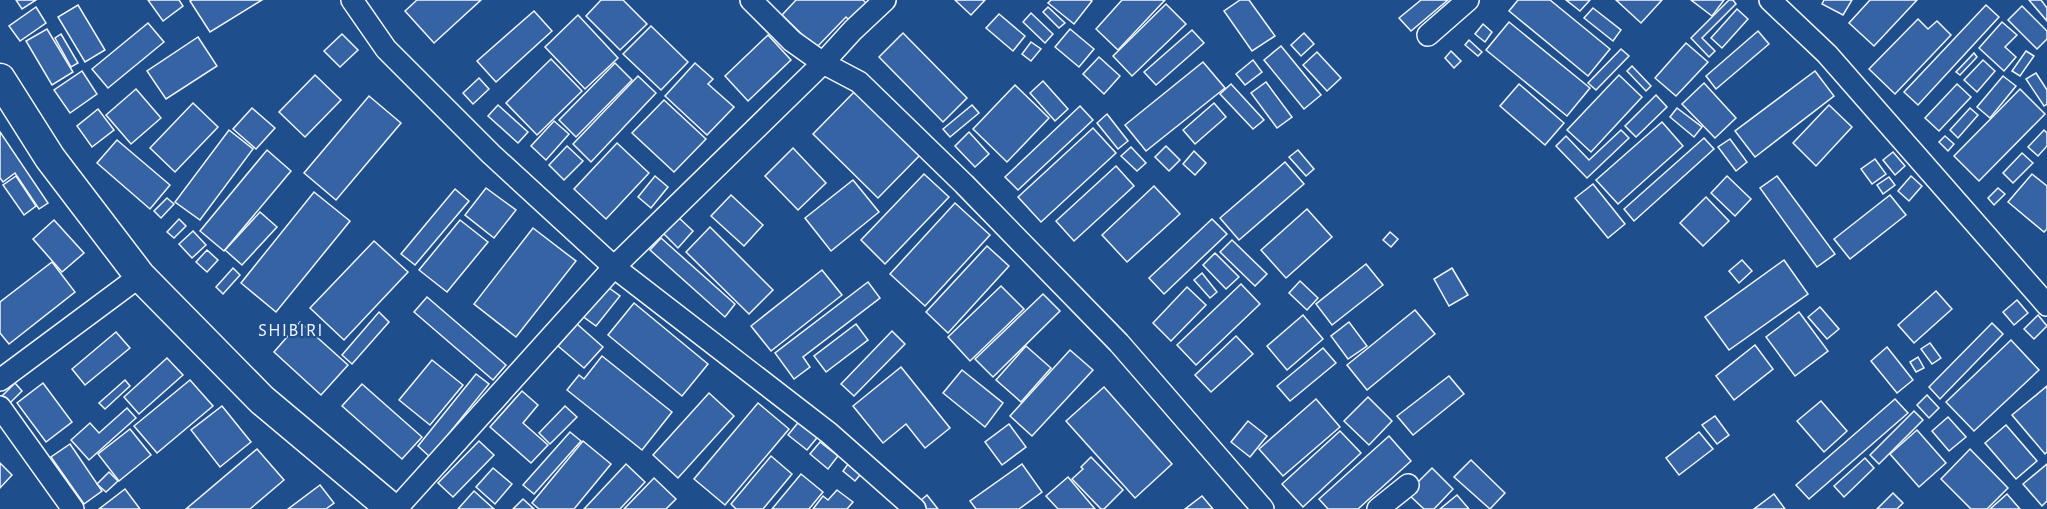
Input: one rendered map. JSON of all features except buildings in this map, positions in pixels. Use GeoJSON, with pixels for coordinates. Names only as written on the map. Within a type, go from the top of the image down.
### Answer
{"type":"FeatureCollection","features":[{"type":"Feature","properties":{"kind":"main road"},"geometry":{"type":"LineString","coordinates":[[0,80],[50,158],[140,276],[262,400],[392,509]]}},
{"type":"Feature","properties":{"kind":"street"},"geometry":{"type":"LineString","coordinates":[[352,0],[386,49],[491,154],[614,267],[829,433],[915,509]]}},
{"type":"Feature","properties":{"kind":"street"},"geometry":{"type":"LineString","coordinates":[[751,0],[792,41],[823,63],[859,82],[972,192],[1119,343],[1263,509]]}},
{"type":"Feature","properties":{"kind":"street"},"geometry":{"type":"LineString","coordinates":[[396,509],[614,267],[885,0]]}},
{"type":"Feature","properties":{"kind":"street"},"geometry":{"type":"LineString","coordinates":[[1428,35],[1468,0]]}},
{"type":"Feature","properties":{"kind":"street"},"geometry":{"type":"LineString","coordinates":[[1770,0],[1827,54],[2047,305]]}},
{"type":"Feature","properties":{"kind":"street"},"geometry":{"type":"LineString","coordinates":[[0,380],[140,276]]}},
{"type":"Feature","properties":{"kind":"street"},"geometry":{"type":"LineString","coordinates":[[0,407],[73,509]]}},
{"type":"Feature","properties":{"kind":"street"},"geometry":{"type":"LineString","coordinates":[[1378,509],[1408,485]]}},
{"type":"Feature","properties":{"kind":"district","name":"SHIBIRI"},"geometry":{"type":"Point","coordinates":[291,330]}}]}
